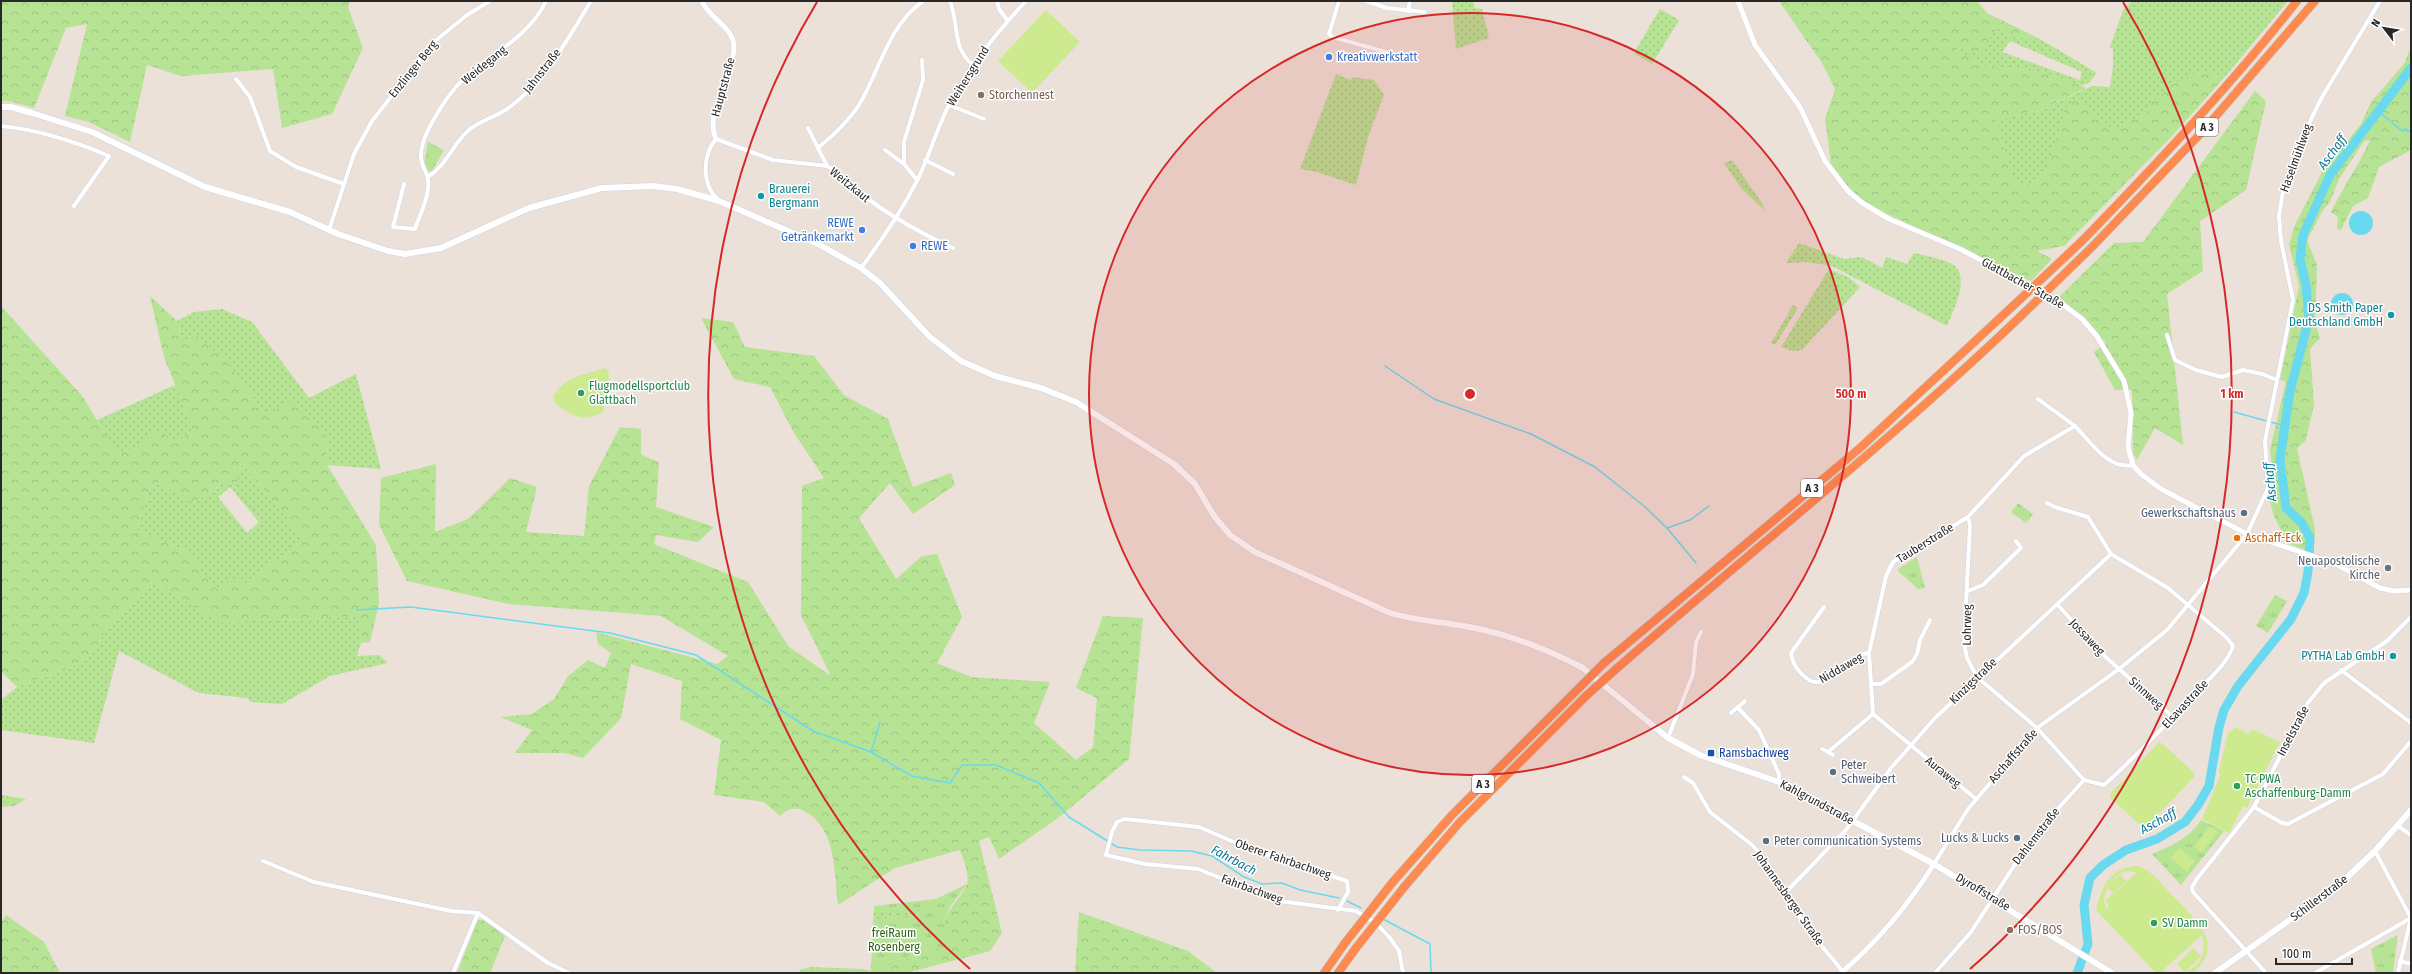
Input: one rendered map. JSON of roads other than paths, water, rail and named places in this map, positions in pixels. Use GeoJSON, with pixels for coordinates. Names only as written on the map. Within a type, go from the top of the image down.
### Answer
{"type":"FeatureCollection","features":[{"type":"Feature","properties":{"kind":"highway","name":"A 3"},"geometry":{"type":"LineString","coordinates":[[1324,973],[1345,943],[1392,884],[1452,815],[1578,689],[1604,664],[1860,448],[2082,240],[2157,164],[2228,85],[2297,1]]}},
{"type":"Feature","properties":{"kind":"highway","name":"A 3"},"geometry":{"type":"LineString","coordinates":[[1338,973],[1405,886],[1460,822],[1586,696],[1742,559],[1867,456],[2024,313],[2092,247],[2203,131],[2315,1]]}},
{"type":"Feature","properties":{"kind":"main road","name":"Kahlgrundstraße"},"geometry":{"type":"LineString","coordinates":[[1,107],[32,113],[92,132],[205,187],[290,212],[329,230],[388,251],[418,253],[441,248],[529,208],[602,188],[653,186],[676,189],[719,201],[818,244],[861,268],[880,283],[930,337],[961,361],[983,371],[1042,388],[1076,402],[1174,464],[1195,484],[1214,516],[1230,535],[1255,552],[1388,612],[1409,619],[1466,626],[1544,649],[1583,668],[1668,738],[1695,753],[1779,782],[1934,864]]}},
{"type":"Feature","properties":{"kind":"main road","name":"Schillerstraße"},"geometry":{"type":"LineString","coordinates":[[2215,973],[2339,885],[2375,851],[2411,810]]}},
{"type":"Feature","properties":{"kind":"main road","name":"Dyroffstraße"},"geometry":{"type":"LineString","coordinates":[[1934,864],[1994,899],[2112,973]]}},
{"type":"Feature","properties":{"kind":"street","name":"Enzlinger Berg"},"geometry":{"type":"LineString","coordinates":[[329,230],[354,154],[372,121],[434,42],[467,15],[490,1]]}},
{"type":"Feature","properties":{"kind":"street","name":"Weidegang"},"geometry":{"type":"LineString","coordinates":[[429,176],[423,168],[421,156],[426,134],[440,109],[454,89],[475,69],[522,33],[538,14],[546,1]]}},
{"type":"Feature","properties":{"kind":"street","name":"Jahnstraße"},"geometry":{"type":"LineString","coordinates":[[429,176],[440,169],[453,147],[471,129],[510,107],[530,89],[558,52],[591,1]]}},
{"type":"Feature","properties":{"kind":"street","name":"Hauptstraße"},"geometry":{"type":"LineString","coordinates":[[702,1],[730,34],[734,48],[716,108],[712,132],[716,140]]}},
{"type":"Feature","properties":{"kind":"street"},"geometry":{"type":"LineString","coordinates":[[819,147],[840,131],[859,105],[887,43],[923,1]]}},
{"type":"Feature","properties":{"kind":"street"},"geometry":{"type":"LineString","coordinates":[[950,1],[955,13],[958,47],[964,58],[973,65]]}},
{"type":"Feature","properties":{"kind":"street"},"geometry":{"type":"LineString","coordinates":[[997,1],[999,9],[1008,21]]}},
{"type":"Feature","properties":{"kind":"street","name":"Weihersgrund"},"geometry":{"type":"LineString","coordinates":[[861,268],[895,219],[917,180],[949,105],[973,65],[1026,1]]}},
{"type":"Feature","properties":{"kind":"street"},"geometry":{"type":"LineString","coordinates":[[1339,1],[1329,34],[1332,37],[1390,52]]}},
{"type":"Feature","properties":{"kind":"street"},"geometry":{"type":"LineString","coordinates":[[1366,1],[1408,11],[1425,12]]}},
{"type":"Feature","properties":{"kind":"street"},"geometry":{"type":"LineString","coordinates":[[1408,11],[1410,1]]}},
{"type":"Feature","properties":{"kind":"street","name":"Glattbacher Straße"},"geometry":{"type":"LineString","coordinates":[[1738,1],[1755,45],[1800,107],[1825,161],[1848,191],[1861,202],[1889,219],[1960,249],[2058,301],[2082,319],[2096,335],[2124,381],[2131,413],[2128,447],[2133,465]]}},
{"type":"Feature","properties":{"kind":"street","name":"Haselmühlweg"},"geometry":{"type":"LineString","coordinates":[[2247,534],[2268,488],[2264,449],[2276,380],[2293,300],[2281,241],[2279,216],[2283,191],[2312,117],[2343,60],[2380,1]]}},
{"type":"Feature","properties":{"kind":"street"},"geometry":{"type":"LineString","coordinates":[[904,164],[904,142],[924,80],[922,60]]}},
{"type":"Feature","properties":{"kind":"street"},"geometry":{"type":"LineString","coordinates":[[236,79],[250,97],[270,151],[296,166],[344,184]]}},
{"type":"Feature","properties":{"kind":"street"},"geometry":{"type":"LineString","coordinates":[[949,105],[984,119]]}},
{"type":"Feature","properties":{"kind":"street"},"geometry":{"type":"LineString","coordinates":[[1,126],[23,128],[57,136],[109,156],[74,206]]}},
{"type":"Feature","properties":{"kind":"street"},"geometry":{"type":"LineString","coordinates":[[808,128],[819,147],[827,166]]}},
{"type":"Feature","properties":{"kind":"street"},"geometry":{"type":"LineString","coordinates":[[716,140],[710,146],[706,158],[706,173],[710,190],[719,201]]}},
{"type":"Feature","properties":{"kind":"street","name":"Weitzkaut"},"geometry":{"type":"LineString","coordinates":[[716,140],[774,160],[827,166],[835,170],[859,193],[895,219],[953,248]]}},
{"type":"Feature","properties":{"kind":"street"},"geometry":{"type":"LineString","coordinates":[[885,150],[904,164],[917,180]]}},
{"type":"Feature","properties":{"kind":"street"},"geometry":{"type":"LineString","coordinates":[[926,160],[953,174]]}},
{"type":"Feature","properties":{"kind":"street"},"geometry":{"type":"LineString","coordinates":[[404,184],[393,227],[415,229],[428,191],[429,176]]}},
{"type":"Feature","properties":{"kind":"street"},"geometry":{"type":"LineString","coordinates":[[2167,335],[2175,360],[2196,370],[2222,377],[2243,370],[2262,374],[2276,380]]}},
{"type":"Feature","properties":{"kind":"street"},"geometry":{"type":"LineString","coordinates":[[2038,399],[2074,426],[2109,459],[2124,467],[2133,465],[2161,489],[2247,534],[2302,554],[2336,564],[2380,588],[2394,591],[2411,590]]}},
{"type":"Feature","properties":{"kind":"street","name":"Tauberstraße"},"geometry":{"type":"LineString","coordinates":[[1873,714],[1869,653],[1886,576],[1893,562],[1968,517],[2024,456],[2074,426]]}},
{"type":"Feature","properties":{"kind":"street"},"geometry":{"type":"LineString","coordinates":[[2047,503],[2055,507],[2088,517],[2111,554],[2168,588],[2190,605]]}},
{"type":"Feature","properties":{"kind":"street","name":"Lohrweg"},"geometry":{"type":"LineString","coordinates":[[1968,517],[1970,525],[1968,591],[1964,643],[1967,658],[1977,677],[2037,728],[2084,780]]}},
{"type":"Feature","properties":{"kind":"street","name":"Aschaffstraße"},"geometry":{"type":"LineString","coordinates":[[1843,973],[1916,894],[1976,798],[2037,728],[2119,669],[2167,630],[2190,605],[2247,534]]}},
{"type":"Feature","properties":{"kind":"street"},"geometry":{"type":"LineString","coordinates":[[1968,591],[1983,585],[2021,548],[2016,541]]}},
{"type":"Feature","properties":{"kind":"street","name":"Kinzigstraße"},"geometry":{"type":"LineString","coordinates":[[1785,889],[1789,888],[1829,849],[1853,821],[1910,745],[1977,677],[2111,554]]}},
{"type":"Feature","properties":{"kind":"street","name":"Jossaweg"},"geometry":{"type":"LineString","coordinates":[[2057,604],[2100,652],[2119,669]]}},
{"type":"Feature","properties":{"kind":"street","name":"Elsavastraße"},"geometry":{"type":"LineString","coordinates":[[2084,780],[2104,785],[2140,754],[2216,671],[2231,652],[2233,646],[2190,605]]}},
{"type":"Feature","properties":{"kind":"street","name":"Niddaweg"},"geometry":{"type":"LineString","coordinates":[[1824,607],[1791,653],[1791,659],[1807,680],[1813,683],[1819,682],[1863,654],[1869,653]]}},
{"type":"Feature","properties":{"kind":"street","name":"Inselstraße"},"geometry":{"type":"LineString","coordinates":[[2246,952],[2193,892],[2192,888],[2196,880],[2254,807],[2306,704],[2324,683],[2341,670],[2391,638],[2411,617]]}},
{"type":"Feature","properties":{"kind":"street"},"geometry":{"type":"LineString","coordinates":[[1871,684],[1886,681],[1912,662],[1917,654],[1920,640],[1930,620]]}},
{"type":"Feature","properties":{"kind":"street"},"geometry":{"type":"LineString","coordinates":[[1668,738],[1693,674],[1696,642],[1701,632]]}},
{"type":"Feature","properties":{"kind":"street","name":"Sinnweg"},"geometry":{"type":"LineString","coordinates":[[2119,669],[2173,717]]}},
{"type":"Feature","properties":{"kind":"street"},"geometry":{"type":"LineString","coordinates":[[2341,670],[2411,723]]}},
{"type":"Feature","properties":{"kind":"street"},"geometry":{"type":"LineString","coordinates":[[1732,713],[1745,701]]}},
{"type":"Feature","properties":{"kind":"street"},"geometry":{"type":"LineString","coordinates":[[1738,708],[1759,730],[1777,769],[1779,782]]}},
{"type":"Feature","properties":{"kind":"street"},"geometry":{"type":"LineString","coordinates":[[1828,752],[1873,714],[1910,745]]}},
{"type":"Feature","properties":{"kind":"street"},"geometry":{"type":"LineString","coordinates":[[2254,807],[2282,823],[2288,824],[2383,774],[2411,741]]}},
{"type":"Feature","properties":{"kind":"street","name":"Auraweg"},"geometry":{"type":"LineString","coordinates":[[1910,745],[1976,798]]}},
{"type":"Feature","properties":{"kind":"street"},"geometry":{"type":"LineString","coordinates":[[1822,749],[1833,755]]}},
{"type":"Feature","properties":{"kind":"street","name":"Johannesberger Straße"},"geometry":{"type":"LineString","coordinates":[[1684,777],[1693,783],[1710,812],[1752,845],[1764,858],[1782,887],[1785,889],[1794,908],[1843,973]]}},
{"type":"Feature","properties":{"kind":"street","name":"Dahlemstraße"},"geometry":{"type":"LineString","coordinates":[[1935,973],[1971,932],[1994,899],[2018,856],[2034,835],[2084,780]]}},
{"type":"Feature","properties":{"kind":"street","name":"Fahrbachweg"},"geometry":{"type":"LineString","coordinates":[[1119,820],[1115,825],[1106,855],[1145,864],[1198,869],[1279,901],[1338,910],[1356,911],[1376,923],[1399,951],[1403,973]]}},
{"type":"Feature","properties":{"kind":"street","name":"Oberer Fahrbachweg"},"geometry":{"type":"LineString","coordinates":[[1119,820],[1186,824],[1199,827],[1250,848],[1347,881],[1348,892],[1338,910]]}},
{"type":"Feature","properties":{"kind":"street"},"geometry":{"type":"LineString","coordinates":[[2398,826],[2411,835]]}},
{"type":"Feature","properties":{"kind":"street"},"geometry":{"type":"LineString","coordinates":[[2375,851],[2411,918],[2398,973]]}},
{"type":"Feature","properties":{"kind":"street"},"geometry":{"type":"LineString","coordinates":[[263,862],[314,882],[436,908],[478,914],[548,963],[569,973]]}},
{"type":"Feature","properties":{"kind":"street"},"geometry":{"type":"LineString","coordinates":[[453,973],[478,914]]}},
{"type":"Feature","properties":{"kind":"street"},"geometry":{"type":"LineString","coordinates":[[2314,973],[2411,918]]}},
{"type":"Feature","properties":{"kind":"street"},"geometry":{"type":"LineString","coordinates":[[2246,952],[2266,973]]}},
{"type":"Feature","properties":{"kind":"street"},"geometry":{"type":"LineString","coordinates":[[2400,961],[2411,964]]}},
{"type":"Feature","properties":{"kind":"water"},"geometry":{"type":"Polygon","coordinates":[[[2361,211],[2369,215],[2373,223],[2369,231],[2361,235],[2353,231],[2349,223],[2353,215],[2361,211]]]}},
{"type":"Feature","properties":{"kind":"water"},"geometry":{"type":"Polygon","coordinates":[[[2342,293],[2350,296],[2353,304],[2350,312],[2342,315],[2334,312],[2331,304],[2334,296],[2342,293]]]}},
{"type":"Feature","properties":{"kind":"waterway","name":"Aschaff"},"geometry":{"type":"LineString","coordinates":[[2077,973],[2088,944],[2084,905],[2090,878],[2103,865],[2126,850],[2157,839],[2185,822],[2198,805],[2209,786],[2219,727],[2224,710],[2238,686],[2291,619],[2304,593],[2308,572],[2310,538],[2302,523],[2286,508],[2280,459],[2290,391],[2309,318],[2306,285],[2300,259],[2303,235],[2330,175],[2411,68]]}},
{"type":"Feature","properties":{"kind":"waterway"},"geometry":{"type":"LineString","coordinates":[[2378,111],[2401,130],[2411,131]]}},
{"type":"Feature","properties":{"kind":"waterway"},"geometry":{"type":"LineString","coordinates":[[1385,366],[1434,399],[1531,434],[1595,467],[1644,506],[1667,528],[1696,563]]}},
{"type":"Feature","properties":{"kind":"waterway"},"geometry":{"type":"LineString","coordinates":[[2234,412],[2285,426]]}},
{"type":"Feature","properties":{"kind":"waterway"},"geometry":{"type":"LineString","coordinates":[[1667,528],[1690,520],[1709,506]]}},
{"type":"Feature","properties":{"kind":"waterway"},"geometry":{"type":"LineString","coordinates":[[356,610],[411,607],[610,633],[696,655],[813,731],[871,752],[912,776],[950,783],[962,765],[996,765],[1039,783],[1069,817],[1117,847],[1140,850],[1191,851],[1212,856],[1244,877],[1262,884],[1282,883],[1300,890],[1339,898]]}},
{"type":"Feature","properties":{"kind":"waterway"},"geometry":{"type":"LineString","coordinates":[[871,752],[880,722]]}},
{"type":"Feature","properties":{"kind":"waterway","name":"Fahrbach"},"geometry":{"type":"LineString","coordinates":[[1347,901],[1361,908]]}},
{"type":"Feature","properties":{"kind":"waterway","name":"Fahrbach"},"geometry":{"type":"LineString","coordinates":[[1383,919],[1430,944],[1431,973]]}},
{"type":"Feature","properties":{"kind":"place","name":"Kreativwerkstatt"},"geometry":{"type":"Point","coordinates":[1329,57]}},
{"type":"Feature","properties":{"kind":"place","name":"Storchennest"},"geometry":{"type":"Point","coordinates":[981,95]}},
{"type":"Feature","properties":{"kind":"place","name":"Brauerei Bergmann"},"geometry":{"type":"Point","coordinates":[761,196]}},
{"type":"Feature","properties":{"kind":"place","name":"REWE Getränkemarkt"},"geometry":{"type":"Point","coordinates":[862,230]}},
{"type":"Feature","properties":{"kind":"place","name":"REWE"},"geometry":{"type":"Point","coordinates":[913,246]}},
{"type":"Feature","properties":{"kind":"place","name":"DS Smith Paper Deutschland GmbH"},"geometry":{"type":"Point","coordinates":[2391,315]}},
{"type":"Feature","properties":{"kind":"place","name":"Flugmodellsportclub Glattbach"},"geometry":{"type":"Point","coordinates":[581,393]}},
{"type":"Feature","properties":{"kind":"place","name":"Gewerkschaftshaus"},"geometry":{"type":"Point","coordinates":[2244,513]}},
{"type":"Feature","properties":{"kind":"place","name":"Aschaff-Eck"},"geometry":{"type":"Point","coordinates":[2237,538]}},
{"type":"Feature","properties":{"kind":"place","name":"Neuapostolische Kirche"},"geometry":{"type":"Point","coordinates":[2388,568]}},
{"type":"Feature","properties":{"kind":"place","name":"PYTHA Lab GmbH"},"geometry":{"type":"Point","coordinates":[2393,656]}},
{"type":"Feature","properties":{"kind":"place","name":"Ramsbachweg"},"geometry":{"type":"Point","coordinates":[1711,753]}},
{"type":"Feature","properties":{"kind":"place","name":"Peter Schweibert"},"geometry":{"type":"Point","coordinates":[1833,772]}},
{"type":"Feature","properties":{"kind":"place","name":"TC PWA Aschaffenburg-Damm"},"geometry":{"type":"Point","coordinates":[2237,786]}},
{"type":"Feature","properties":{"kind":"place","name":"Lucks & Lucks"},"geometry":{"type":"Point","coordinates":[2017,838]}},
{"type":"Feature","properties":{"kind":"place","name":"Peter communication Systems"},"geometry":{"type":"Point","coordinates":[1766,841]}},
{"type":"Feature","properties":{"kind":"place","name":"SV Damm"},"geometry":{"type":"Point","coordinates":[2154,923]}},
{"type":"Feature","properties":{"kind":"place","name":"FOS/BOS"},"geometry":{"type":"Point","coordinates":[2010,930]}},
{"type":"Feature","properties":{"kind":"park label","name":"freiRaum Rosenberg"},"geometry":{"type":"Point","coordinates":[894,940]}}]}
